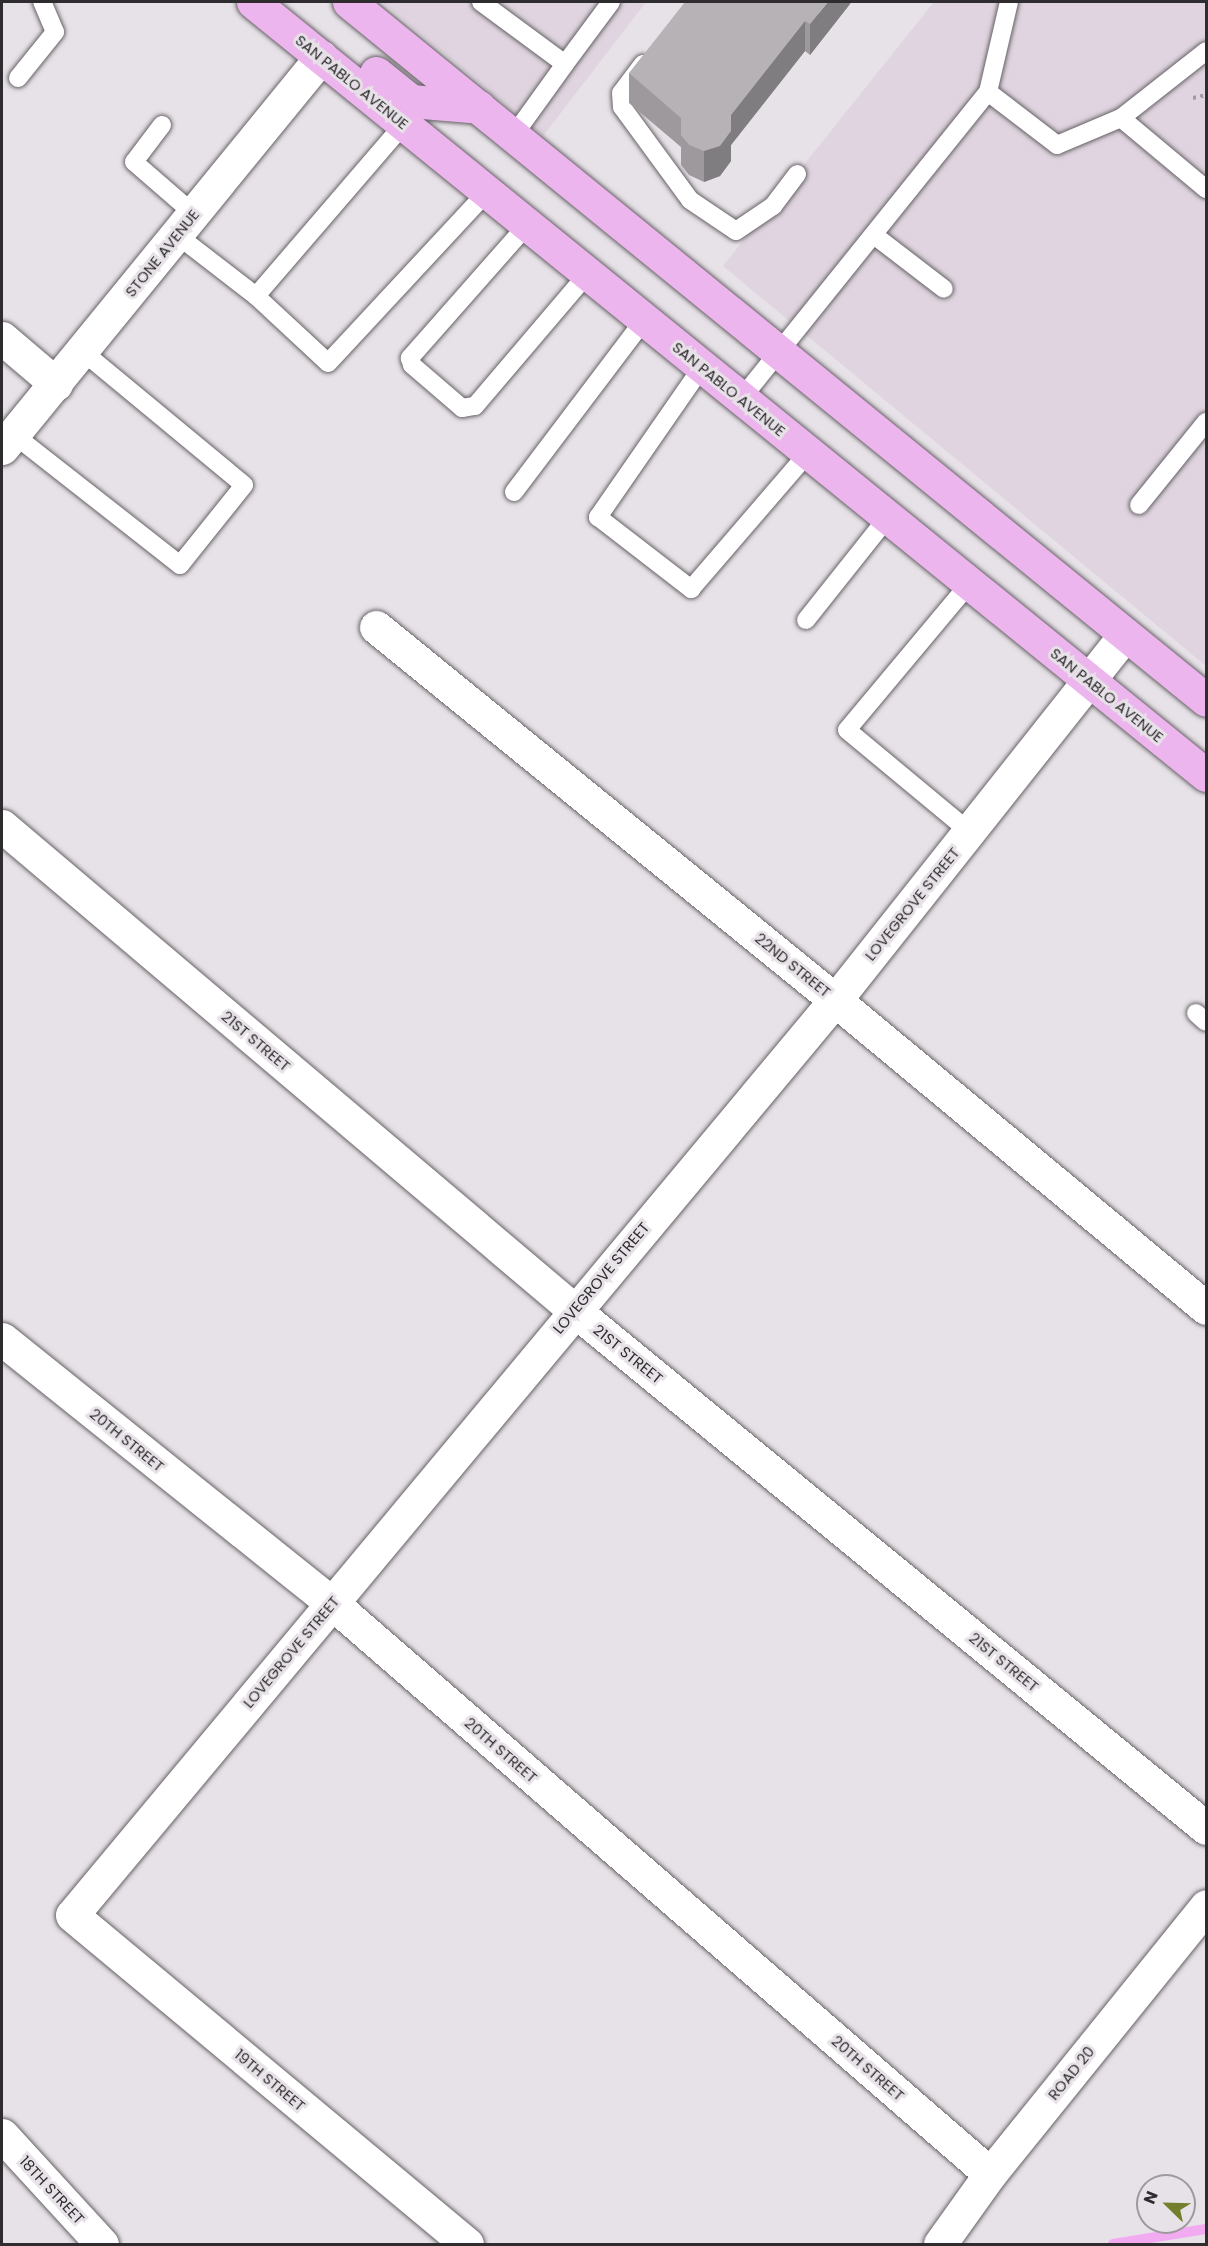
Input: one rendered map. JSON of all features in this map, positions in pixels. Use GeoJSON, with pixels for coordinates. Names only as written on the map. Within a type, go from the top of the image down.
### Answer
{"type":"FeatureCollection","features":[{"type":"Feature","properties":{"kind":"main road","name":"SAN PABLO AVENUE"},"geometry":{"type":"LineString","coordinates":[[253,2],[1206,775]]}},
{"type":"Feature","properties":{"kind":"main road"},"geometry":{"type":"LineString","coordinates":[[349,2],[1124,636],[1206,699]]}},
{"type":"Feature","properties":{"kind":"main road"},"geometry":{"type":"LineString","coordinates":[[321,57],[362,62],[411,101],[478,107]]}},
{"type":"Feature","properties":{"kind":"street","name":"STONE AVENUE"},"geometry":{"type":"LineString","coordinates":[[7,441],[83,352],[321,57]]}},
{"type":"Feature","properties":{"kind":"street"},"geometry":{"type":"LineString","coordinates":[[2,338],[56,384]]}},
{"type":"Feature","properties":{"kind":"street","name":"22ND STREET"},"geometry":{"type":"LineString","coordinates":[[376,627],[835,1000],[1206,1308]]}},
{"type":"Feature","properties":{"kind":"street","name":"LOVEGROVE STREET"},"geometry":{"type":"LineString","coordinates":[[72,1915],[574,1310],[835,1000],[970,833],[1124,636]]}},
{"type":"Feature","properties":{"kind":"street","name":"21ST STREET"},"geometry":{"type":"LineString","coordinates":[[2,826],[574,1310],[1206,1828]]}},
{"type":"Feature","properties":{"kind":"street","name":"20TH STREET"},"geometry":{"type":"LineString","coordinates":[[2,1339],[332,1603],[990,2174]]}},
{"type":"Feature","properties":{"kind":"street","name":"ROAD 20"},"geometry":{"type":"LineString","coordinates":[[940,2244],[990,2174],[1206,1906]]}},
{"type":"Feature","properties":{"kind":"street","name":"19TH STREET"},"geometry":{"type":"LineString","coordinates":[[72,1915],[467,2244]]}},
{"type":"Feature","properties":{"kind":"street","name":"18TH STREET"},"geometry":{"type":"LineString","coordinates":[[2,2135],[102,2244]]}},
{"type":"Feature","properties":{"kind":"lane"},"geometry":{"type":"LineString","coordinates":[[18,78],[55,32],[42,2]]}},
{"type":"Feature","properties":{"kind":"lane"},"geometry":{"type":"LineString","coordinates":[[481,2],[565,64]]}},
{"type":"Feature","properties":{"kind":"lane"},"geometry":{"type":"LineString","coordinates":[[513,136],[611,2]]}},
{"type":"Feature","properties":{"kind":"lane"},"geometry":{"type":"LineString","coordinates":[[741,399],[988,92],[1009,2]]}},
{"type":"Feature","properties":{"kind":"lane"},"geometry":{"type":"LineString","coordinates":[[656,47],[621,93],[622,108],[690,200],[736,231],[773,206],[797,174]]}},
{"type":"Feature","properties":{"kind":"lane"},"geometry":{"type":"LineString","coordinates":[[988,92],[1057,144],[1121,118],[1206,51]]}},
{"type":"Feature","properties":{"kind":"lane"},"geometry":{"type":"LineString","coordinates":[[1121,118],[1206,189]]}},
{"type":"Feature","properties":{"kind":"lane"},"geometry":{"type":"LineString","coordinates":[[256,296],[404,124]]}},
{"type":"Feature","properties":{"kind":"lane"},"geometry":{"type":"LineString","coordinates":[[162,125],[134,162],[185,225],[328,363],[487,192]]}},
{"type":"Feature","properties":{"kind":"lane"},"geometry":{"type":"LineString","coordinates":[[528,225],[410,358],[412,365],[462,408],[475,406],[588,273]]}},
{"type":"Feature","properties":{"kind":"lane"},"geometry":{"type":"LineString","coordinates":[[874,235],[944,289]]}},
{"type":"Feature","properties":{"kind":"lane"},"geometry":{"type":"LineString","coordinates":[[514,492],[644,320]]}},
{"type":"Feature","properties":{"kind":"lane"},"geometry":{"type":"LineString","coordinates":[[7,441],[180,565],[244,485],[83,352]]}},
{"type":"Feature","properties":{"kind":"lane"},"geometry":{"type":"LineString","coordinates":[[702,367],[598,517],[691,589],[808,453]]}},
{"type":"Feature","properties":{"kind":"lane"},"geometry":{"type":"LineString","coordinates":[[1139,505],[1206,422]]}},
{"type":"Feature","properties":{"kind":"lane"},"geometry":{"type":"LineString","coordinates":[[806,620],[888,517]]}},
{"type":"Feature","properties":{"kind":"lane"},"geometry":{"type":"LineString","coordinates":[[969,584],[847,730],[970,833]]}},
{"type":"Feature","properties":{"kind":"shaded area"},"geometry":{"type":"Polygon","coordinates":[[[382,2],[646,2],[543,136],[382,2]]]}},
{"type":"Feature","properties":{"kind":"shaded area"},"geometry":{"type":"Polygon","coordinates":[[[934,2],[1206,2],[1206,666],[723,266],[934,2]]]}},
{"type":"Feature","properties":{"kind":"building"},"geometry":{"type":"Polygon","coordinates":[[[685,2],[828,2],[810,24],[805,21],[731,115],[731,131],[720,146],[704,151],[689,145],[681,135],[681,118],[629,73],[685,2]]]}},
{"type":"Feature","properties":{"kind":"waterway"},"geometry":{"type":"LineString","coordinates":[[1113,2244],[1206,2229]]}}]}
